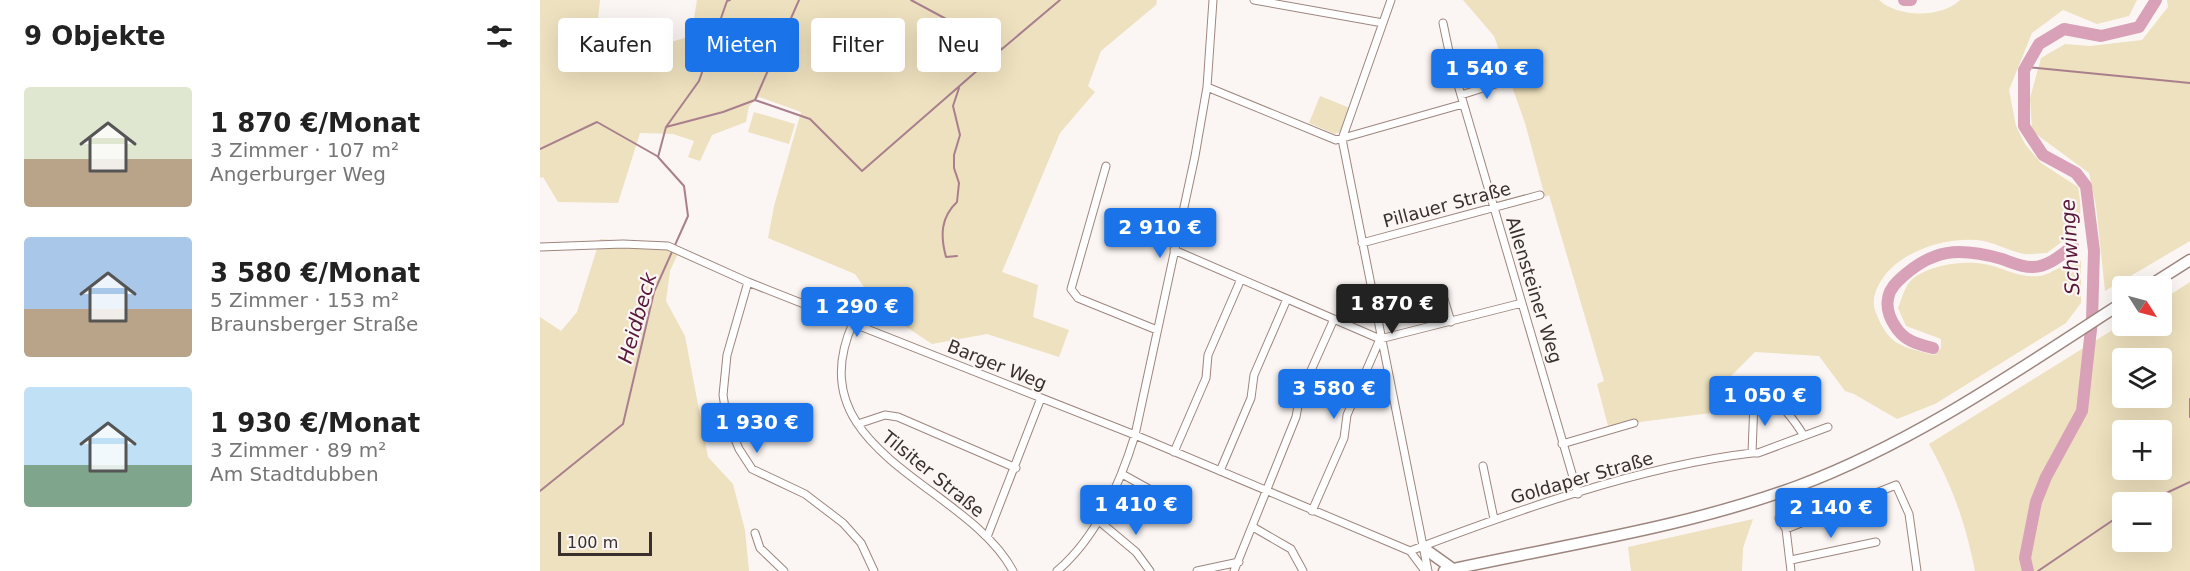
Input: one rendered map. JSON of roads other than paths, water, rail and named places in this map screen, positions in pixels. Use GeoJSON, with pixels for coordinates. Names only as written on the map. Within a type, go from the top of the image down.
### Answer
{"type":"FeatureCollection","features":[{"type":"Feature","properties":{"kind":"main road"},"geometry":{"type":"LineString","coordinates":[[2165,276],[2190,260]]}},
{"type":"Feature","properties":{"kind":"main road"},"geometry":{"type":"LineString","coordinates":[[1424,548],[1448,570],[1738,506],[1856,462],[1925,426],[2112,310]]}},
{"type":"Feature","properties":{"kind":"street"},"geometry":{"type":"LineString","coordinates":[[1057,571],[1099,521],[1122,474],[1135,435],[1196,156],[1207,87],[1213,0]]}},
{"type":"Feature","properties":{"kind":"street"},"geometry":{"type":"LineString","coordinates":[[1254,0],[1293,3],[1383,23]]}},
{"type":"Feature","properties":{"kind":"street"},"geometry":{"type":"LineString","coordinates":[[1391,0],[1342,139],[1427,571]]}},
{"type":"Feature","properties":{"kind":"street","name":"Allensteiner Weg"},"geometry":{"type":"LineString","coordinates":[[1443,23],[1463,104],[1578,494]]}},
{"type":"Feature","properties":{"kind":"street"},"geometry":{"type":"LineString","coordinates":[[1461,95],[1505,81]]}},
{"type":"Feature","properties":{"kind":"street"},"geometry":{"type":"LineString","coordinates":[[1207,87],[1336,140],[1463,104]]}},
{"type":"Feature","properties":{"kind":"street"},"geometry":{"type":"LineString","coordinates":[[1106,166],[1071,289],[1078,298],[1157,330]]}},
{"type":"Feature","properties":{"kind":"street","name":"Pillauer Straße"},"geometry":{"type":"LineString","coordinates":[[1362,243],[1540,195]]}},
{"type":"Feature","properties":{"kind":"street","name":"Barger Weg"},"geometry":{"type":"LineString","coordinates":[[540,247],[623,244],[668,246],[748,282],[1135,435],[1410,551]]}},
{"type":"Feature","properties":{"kind":"street"},"geometry":{"type":"LineString","coordinates":[[1174,250],[1380,339],[1522,303]]}},
{"type":"Feature","properties":{"kind":"street"},"geometry":{"type":"LineString","coordinates":[[1174,452],[1206,378],[1208,355],[1241,279]]}},
{"type":"Feature","properties":{"kind":"street"},"geometry":{"type":"LineString","coordinates":[[748,282],[727,355],[723,395],[727,420],[739,449],[752,469],[805,494],[843,523],[861,543],[874,571]]}},
{"type":"Feature","properties":{"kind":"street"},"geometry":{"type":"LineString","coordinates":[[1442,289],[1451,322]]}},
{"type":"Feature","properties":{"kind":"street"},"geometry":{"type":"LineString","coordinates":[[1220,471],[1251,398],[1254,375],[1287,299]]}},
{"type":"Feature","properties":{"kind":"street"},"geometry":{"type":"LineString","coordinates":[[1234,571],[1268,492],[1267,488],[1296,417],[1300,395],[1334,319]]}},
{"type":"Feature","properties":{"kind":"street","name":"Tilsiter Straße"},"geometry":{"type":"LineString","coordinates":[[853,323],[843,346],[841,370],[849,407],[858,424],[869,441],[890,461],[987,537],[1013,571]]}},
{"type":"Feature","properties":{"kind":"street"},"geometry":{"type":"LineString","coordinates":[[1312,511],[1344,438],[1347,415],[1380,339]]}},
{"type":"Feature","properties":{"kind":"street"},"geometry":{"type":"LineString","coordinates":[[1752,453],[1752,406],[1754,401],[1763,396],[1771,398],[1798,425],[1804,436]]}},
{"type":"Feature","properties":{"kind":"street"},"geometry":{"type":"LineString","coordinates":[[987,537],[1016,468],[1041,398]]}},
{"type":"Feature","properties":{"kind":"street"},"geometry":{"type":"LineString","coordinates":[[858,424],[885,416],[898,417],[1016,468]]}},
{"type":"Feature","properties":{"kind":"street"},"geometry":{"type":"LineString","coordinates":[[1562,444],[1634,423]]}},
{"type":"Feature","properties":{"kind":"street","name":"Goldaper Straße"},"geometry":{"type":"LineString","coordinates":[[1410,551],[1424,548],[1494,519],[1578,494],[1712,458],[1758,453],[1828,428]]}},
{"type":"Feature","properties":{"kind":"street"},"geometry":{"type":"LineString","coordinates":[[1483,466],[1494,519]]}},
{"type":"Feature","properties":{"kind":"street"},"geometry":{"type":"LineString","coordinates":[[1122,474],[1149,489],[1145,507]]}},
{"type":"Feature","properties":{"kind":"street"},"geometry":{"type":"LineString","coordinates":[[1786,529],[1896,485],[1909,514],[1917,571]]}},
{"type":"Feature","properties":{"kind":"street"},"geometry":{"type":"LineString","coordinates":[[1779,518],[1786,529],[1791,571]]}},
{"type":"Feature","properties":{"kind":"street"},"geometry":{"type":"LineString","coordinates":[[1099,521],[1136,552],[1150,571]]}},
{"type":"Feature","properties":{"kind":"street"},"geometry":{"type":"LineString","coordinates":[[1253,527],[1291,549],[1303,571]]}},
{"type":"Feature","properties":{"kind":"street"},"geometry":{"type":"LineString","coordinates":[[755,533],[760,548],[784,571]]}},
{"type":"Feature","properties":{"kind":"street"},"geometry":{"type":"LineString","coordinates":[[1791,560],[1876,542]]}},
{"type":"Feature","properties":{"kind":"street"},"geometry":{"type":"LineString","coordinates":[[1410,551],[1427,571]]}},
{"type":"Feature","properties":{"kind":"street"},"geometry":{"type":"LineString","coordinates":[[1197,571],[1239,562]]}},
{"type":"Feature","properties":{"kind":"waterway","name":"Heidbeck"},"geometry":{"type":"LineString","coordinates":[[540,491],[623,424],[654,292],[688,216],[684,186],[658,157],[666,127],[699,81],[727,1],[730,0]]}},
{"type":"Feature","properties":{"kind":"waterway"},"geometry":{"type":"LineString","coordinates":[[755,100],[799,0]]}},
{"type":"Feature","properties":{"kind":"waterway","name":"Heidbeck"},"geometry":{"type":"LineString","coordinates":[[911,0],[1002,49],[1060,0]]}},
{"type":"Feature","properties":{"kind":"waterway","name":"Schwinge"},"geometry":{"type":"LineString","coordinates":[[1904,0],[1911,0]]}},
{"type":"Feature","properties":{"kind":"waterway","name":"Schwinge"},"geometry":{"type":"LineString","coordinates":[[2028,571],[2025,558],[2036,502],[2046,477],[2082,411],[2092,320],[2094,251],[2086,186],[2076,173],[2043,155],[2024,126],[2024,70],[2039,44],[2064,29],[2101,36],[2139,27],[2156,0]]}},
{"type":"Feature","properties":{"kind":"waterway"},"geometry":{"type":"LineString","coordinates":[[666,127],[723,112],[755,100],[810,119],[862,171],[1002,49]]}},
{"type":"Feature","properties":{"kind":"waterway"},"geometry":{"type":"LineString","coordinates":[[2026,67],[2190,83]]}},
{"type":"Feature","properties":{"kind":"waterway"},"geometry":{"type":"LineString","coordinates":[[957,256],[946,257],[943,227],[948,214],[957,202],[959,183],[954,168],[954,155],[960,135],[953,106],[959,88]]}},
{"type":"Feature","properties":{"kind":"waterway"},"geometry":{"type":"LineString","coordinates":[[540,149],[597,122],[657,156]]}},
{"type":"Feature","properties":{"kind":"waterway"},"geometry":{"type":"LineString","coordinates":[[1933,348],[1907,338],[1899,331],[1889,314],[1890,291],[1910,270],[1935,256],[1959,252],[1987,255],[2026,267],[2039,266],[2054,260],[2073,246]]}},
{"type":"Feature","properties":{"kind":"waterway"},"geometry":{"type":"LineString","coordinates":[[2190,399],[2190,417]]}},
{"type":"Feature","properties":{"kind":"waterway"},"geometry":{"type":"LineString","coordinates":[[2168,492],[2190,482]]}},
{"type":"Feature","properties":{"kind":"waterway"},"geometry":{"type":"LineString","coordinates":[[2038,571],[2112,521]]}}]}
